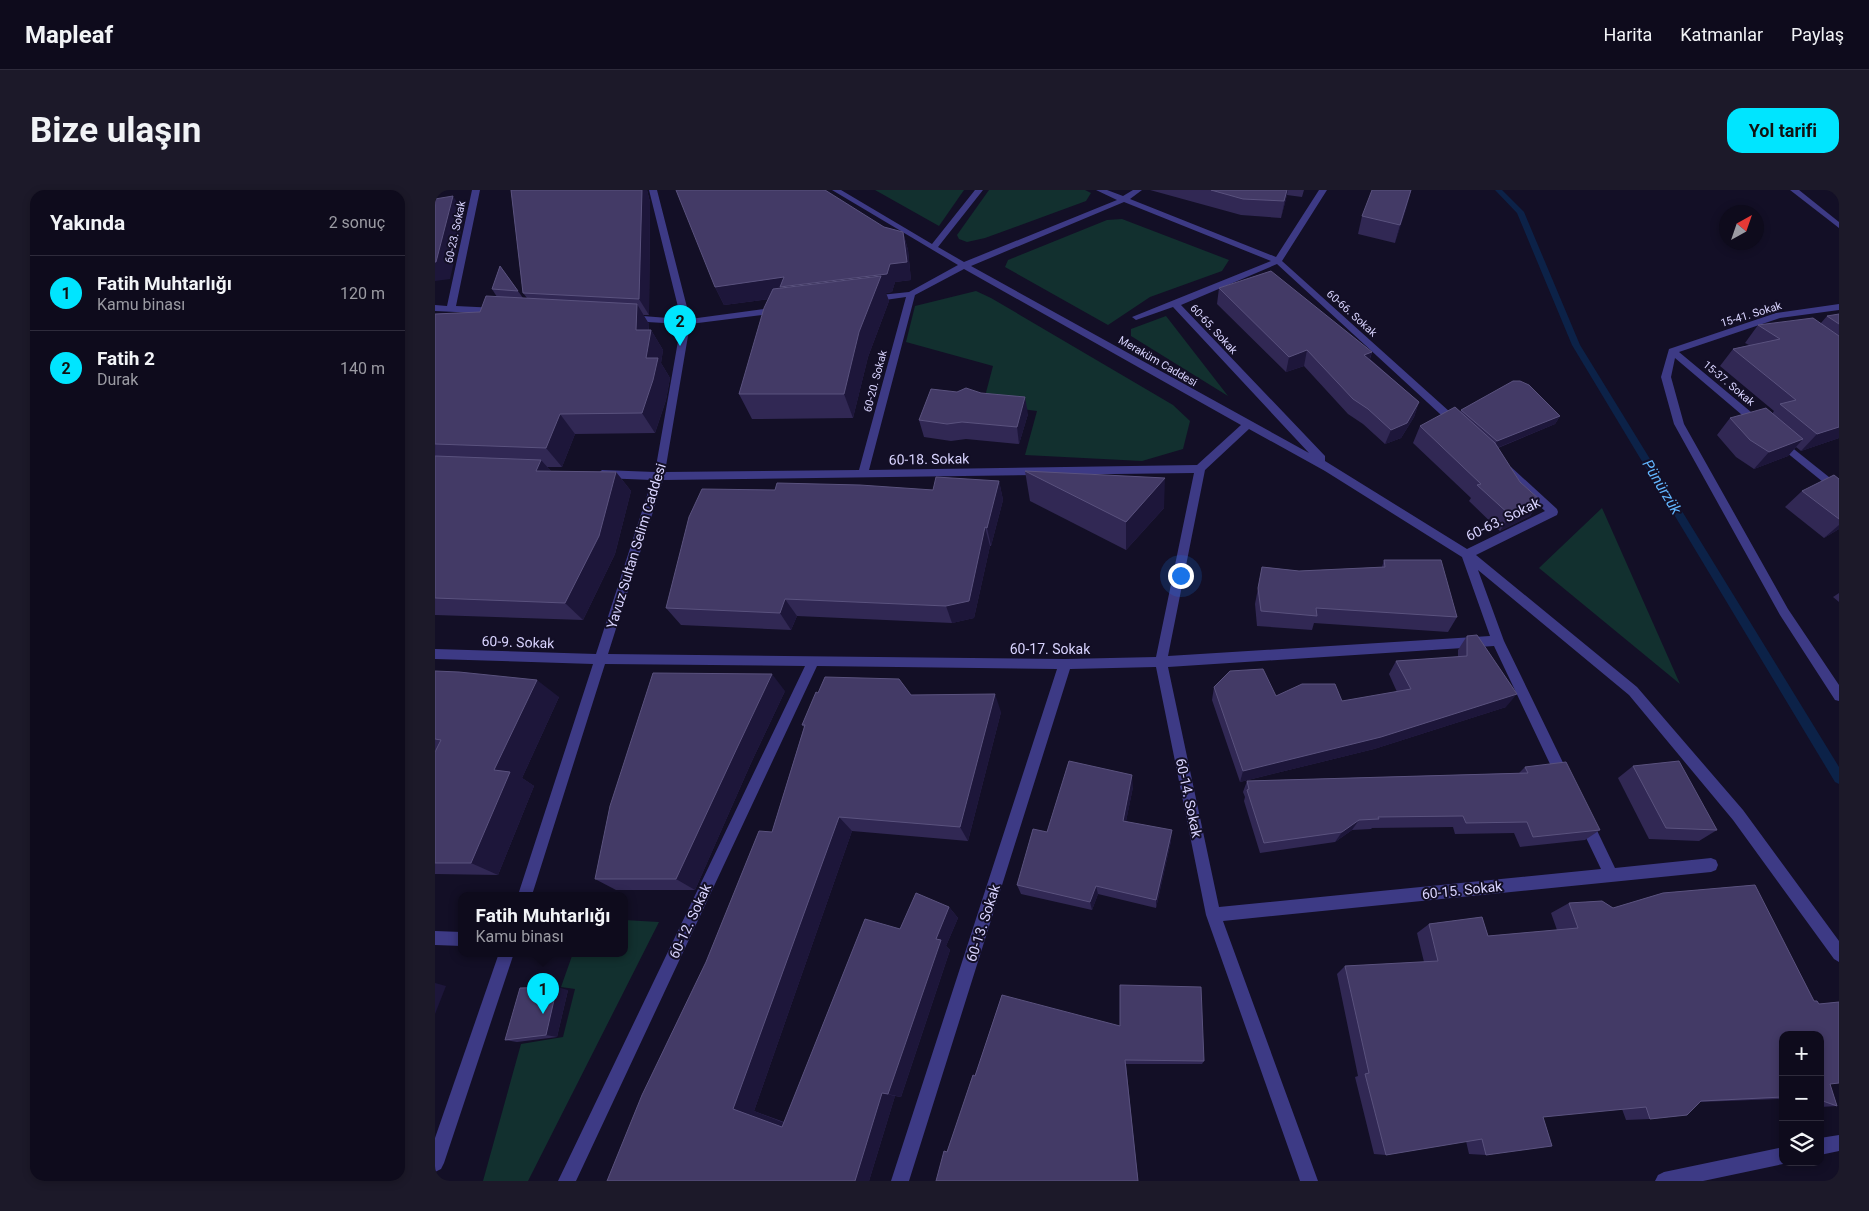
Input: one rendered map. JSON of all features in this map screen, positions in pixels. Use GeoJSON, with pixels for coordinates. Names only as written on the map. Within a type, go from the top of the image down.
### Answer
{"type":"FeatureCollection","features":[{"type":"Feature","properties":{"kind":"street","name":"60-23. Sokak"},"geometry":{"type":"LineString","coordinates":[[451,308],[475,190]]}},
{"type":"Feature","properties":{"kind":"street","name":"Yavuz Sultan Selim Caddesi"},"geometry":{"type":"LineString","coordinates":[[526,892],[659,476],[686,322],[653,190]]}},
{"type":"Feature","properties":{"kind":"street","name":"Meraküm Caddesi"},"geometry":{"type":"LineString","coordinates":[[836,190],[933,248],[1329,468],[1467,554],[1633,691],[1738,815],[1839,954]]}},
{"type":"Feature","properties":{"kind":"street"},"geometry":{"type":"LineString","coordinates":[[933,248],[979,190]]}},
{"type":"Feature","properties":{"kind":"street","name":"60-66. Sokak"},"geometry":{"type":"LineString","coordinates":[[1100,190],[1278,261],[1466,432]]}},
{"type":"Feature","properties":{"kind":"street"},"geometry":{"type":"LineString","coordinates":[[862,300],[911,294],[965,265],[1123,200],[1138,190]]}},
{"type":"Feature","properties":{"kind":"street"},"geometry":{"type":"LineString","coordinates":[[1278,261],[1323,190]]}},
{"type":"Feature","properties":{"kind":"street"},"geometry":{"type":"LineString","coordinates":[[1794,190],[1839,226]]}},
{"type":"Feature","properties":{"kind":"street","name":"60-65. Sokak"},"geometry":{"type":"LineString","coordinates":[[1278,261],[1175,304],[1329,468]]}},
{"type":"Feature","properties":{"kind":"street","name":"60-20. Sokak"},"geometry":{"type":"LineString","coordinates":[[863,474],[911,294]]}},
{"type":"Feature","properties":{"kind":"street"},"geometry":{"type":"LineString","coordinates":[[1136,318],[1175,304]]}},
{"type":"Feature","properties":{"kind":"street","name":"15-41. Sokak"},"geometry":{"type":"LineString","coordinates":[[1671,351],[1779,316],[1839,307]]}},
{"type":"Feature","properties":{"kind":"street"},"geometry":{"type":"LineString","coordinates":[[435,308],[510,311]]}},
{"type":"Feature","properties":{"kind":"street"},"geometry":{"type":"LineString","coordinates":[[617,318],[686,322],[793,308]]}},
{"type":"Feature","properties":{"kind":"street"},"geometry":{"type":"LineString","coordinates":[[1779,316],[1794,326]]}},
{"type":"Feature","properties":{"kind":"street"},"geometry":{"type":"LineString","coordinates":[[1671,351],[1666,377],[1679,424],[1784,612],[1839,696]]}},
{"type":"Feature","properties":{"kind":"street","name":"15-37. Sokak"},"geometry":{"type":"LineString","coordinates":[[1671,351],[1839,492]]}},
{"type":"Feature","properties":{"kind":"street"},"geometry":{"type":"LineString","coordinates":[[1200,469],[1248,424]]}},
{"type":"Feature","properties":{"kind":"street","name":"60-63. Sokak"},"geometry":{"type":"LineString","coordinates":[[1467,554],[1553,512],[1502,466]]}},
{"type":"Feature","properties":{"kind":"street","name":"60-18. Sokak"},"geometry":{"type":"LineString","coordinates":[[591,474],[659,476],[1200,469]]}},
{"type":"Feature","properties":{"kind":"street","name":"60-14. Sokak"},"geometry":{"type":"LineString","coordinates":[[1200,469],[1161,662],[1213,915],[1309,1181]]}},
{"type":"Feature","properties":{"kind":"street"},"geometry":{"type":"LineString","coordinates":[[1467,554],[1499,641],[1572,794]]}},
{"type":"Feature","properties":{"kind":"street","name":"60-17. Sokak"},"geometry":{"type":"LineString","coordinates":[[600,659],[1065,664],[1161,662],[1499,641]]}},
{"type":"Feature","properties":{"kind":"street","name":"60-9. Sokak"},"geometry":{"type":"LineString","coordinates":[[435,654],[600,659]]}},
{"type":"Feature","properties":{"kind":"street","name":"60-12. Sokak"},"geometry":{"type":"LineString","coordinates":[[567,1181],[813,662]]}},
{"type":"Feature","properties":{"kind":"street","name":"60-13. Sokak"},"geometry":{"type":"LineString","coordinates":[[900,1181],[1065,664]]}},
{"type":"Feature","properties":{"kind":"street"},"geometry":{"type":"LineString","coordinates":[[1581,812],[1611,875]]}},
{"type":"Feature","properties":{"kind":"street","name":"60-15. Sokak"},"geometry":{"type":"LineString","coordinates":[[1213,915],[1711,865]]}},
{"type":"Feature","properties":{"kind":"street"},"geometry":{"type":"LineString","coordinates":[[435,938],[458,939]]}},
{"type":"Feature","properties":{"kind":"street"},"geometry":{"type":"LineString","coordinates":[[435,1162],[505,957]]}},
{"type":"Feature","properties":{"kind":"street"},"geometry":{"type":"LineString","coordinates":[[1824,1146],[1839,1143]]}},
{"type":"Feature","properties":{"kind":"street"},"geometry":{"type":"LineString","coordinates":[[1664,1181],[1779,1156]]}},
{"type":"Feature","properties":{"kind":"green space"},"geometry":{"type":"Polygon","coordinates":[[[875,190],[964,190],[939,226],[875,190]]]}},
{"type":"Feature","properties":{"kind":"green space"},"geometry":{"type":"Polygon","coordinates":[[[989,190],[1085,190],[1091,193],[1086,201],[985,238],[967,242],[959,239],[957,235],[989,190]]]}},
{"type":"Feature","properties":{"kind":"green space"},"geometry":{"type":"Polygon","coordinates":[[[1122,219],[1229,260],[1222,271],[1150,297],[1108,325],[1005,267],[1008,260],[1107,220],[1122,219]]]}},
{"type":"Feature","properties":{"kind":"green space"},"geometry":{"type":"Polygon","coordinates":[[[976,291],[1173,405],[1190,421],[1183,449],[1142,461],[1025,455],[1037,411],[983,404],[993,366],[906,342],[915,306],[976,291]]]}},
{"type":"Feature","properties":{"kind":"green space"},"geometry":{"type":"Polygon","coordinates":[[[1166,316],[1228,396],[1131,336],[1131,329],[1166,316]]]}},
{"type":"Feature","properties":{"kind":"green space"},"geometry":{"type":"Polygon","coordinates":[[[1602,508],[1680,684],[1539,568],[1602,508]]]}},
{"type":"Feature","properties":{"kind":"green space"},"geometry":{"type":"Polygon","coordinates":[[[628,920],[659,922],[528,1181],[483,1181],[521,1044],[563,1037],[575,989],[561,987],[572,957],[628,957],[628,920]]]}},
{"type":"Feature","properties":{"kind":"building"},"geometry":{"type":"Polygon","coordinates":[[[511,190],[642,190],[639,299],[523,293],[511,190]]]}},
{"type":"Feature","properties":{"kind":"building"},"geometry":{"type":"Polygon","coordinates":[[[676,190],[825,190],[884,227],[903,232],[907,262],[890,264],[887,274],[780,287],[784,277],[715,287],[676,190]]]}},
{"type":"Feature","properties":{"kind":"building"},"geometry":{"type":"Polygon","coordinates":[[[1211,190],[1287,190],[1284,201],[1243,199],[1211,190]]]}},
{"type":"Feature","properties":{"kind":"building"},"geometry":{"type":"Polygon","coordinates":[[[1372,190],[1411,190],[1400,225],[1362,216],[1372,190]]]}},
{"type":"Feature","properties":{"kind":"building"},"geometry":{"type":"Polygon","coordinates":[[[453,196],[436,262],[435,262],[435,199],[453,196]]]}},
{"type":"Feature","properties":{"kind":"building"},"geometry":{"type":"Polygon","coordinates":[[[500,266],[518,291],[492,289],[500,266]]]}},
{"type":"Feature","properties":{"kind":"building"},"geometry":{"type":"Polygon","coordinates":[[[1271,271],[1372,352],[1364,355],[1419,402],[1407,423],[1391,430],[1368,409],[1353,399],[1307,350],[1289,357],[1219,288],[1271,271]]]}},
{"type":"Feature","properties":{"kind":"building"},"geometry":{"type":"Polygon","coordinates":[[[881,276],[859,332],[844,394],[739,394],[764,308],[773,289],[881,276]]]}},
{"type":"Feature","properties":{"kind":"building"},"geometry":{"type":"Polygon","coordinates":[[[486,296],[637,304],[636,330],[651,330],[646,358],[658,358],[642,413],[560,414],[546,448],[435,444],[435,314],[480,312],[486,296]]]}},
{"type":"Feature","properties":{"kind":"building"},"geometry":{"type":"Polygon","coordinates":[[[1839,314],[1839,324],[1827,316],[1839,314]]]}},
{"type":"Feature","properties":{"kind":"building"},"geometry":{"type":"Polygon","coordinates":[[[1813,318],[1839,336],[1839,427],[1817,434],[1780,404],[1796,400],[1733,349],[1780,339],[1758,325],[1813,318]]]}},
{"type":"Feature","properties":{"kind":"building"},"geometry":{"type":"Polygon","coordinates":[[[1513,381],[1520,381],[1529,385],[1560,416],[1497,441],[1461,410],[1513,381]]]}},
{"type":"Feature","properties":{"kind":"building"},"geometry":{"type":"Polygon","coordinates":[[[966,388],[981,393],[1025,397],[1017,427],[962,422],[947,424],[919,420],[931,389],[957,392],[966,388]]]}},
{"type":"Feature","properties":{"kind":"building"},"geometry":{"type":"Polygon","coordinates":[[[1455,407],[1495,443],[1520,482],[1540,500],[1510,515],[1477,485],[1481,484],[1420,426],[1455,407]]]}},
{"type":"Feature","properties":{"kind":"building"},"geometry":{"type":"Polygon","coordinates":[[[1766,408],[1803,439],[1769,452],[1750,440],[1730,418],[1766,408]]]}},
{"type":"Feature","properties":{"kind":"building"},"geometry":{"type":"Polygon","coordinates":[[[435,456],[541,460],[536,471],[616,472],[599,536],[565,603],[435,598],[435,456]]]}},
{"type":"Feature","properties":{"kind":"building"},"geometry":{"type":"Polygon","coordinates":[[[1025,471],[1165,478],[1126,522],[1025,471]]]}},
{"type":"Feature","properties":{"kind":"building"},"geometry":{"type":"Polygon","coordinates":[[[1834,475],[1839,479],[1839,519],[1802,491],[1834,475]]]}},
{"type":"Feature","properties":{"kind":"building"},"geometry":{"type":"Polygon","coordinates":[[[936,477],[999,481],[987,528],[985,527],[969,601],[946,606],[785,599],[780,613],[666,608],[689,517],[702,489],[775,490],[777,483],[860,485],[933,490],[936,477]]]}},
{"type":"Feature","properties":{"kind":"building"},"geometry":{"type":"Polygon","coordinates":[[[1384,560],[1441,560],[1457,617],[1316,608],[1317,616],[1261,611],[1258,588],[1262,567],[1299,571],[1385,567],[1384,560]]]}},
{"type":"Feature","properties":{"kind":"building"},"geometry":{"type":"Polygon","coordinates":[[[1477,635],[1517,694],[1381,737],[1243,771],[1214,687],[1230,671],[1263,669],[1276,696],[1302,684],[1335,684],[1342,701],[1411,689],[1396,661],[1467,656],[1467,636],[1477,635]]]}},
{"type":"Feature","properties":{"kind":"building"},"geometry":{"type":"Polygon","coordinates":[[[435,671],[537,680],[494,770],[510,772],[471,863],[435,863],[435,752],[441,740],[435,739],[435,671]]]}},
{"type":"Feature","properties":{"kind":"building"},"geometry":{"type":"Polygon","coordinates":[[[653,673],[772,674],[676,879],[595,879],[610,806],[653,673]]]}},
{"type":"Feature","properties":{"kind":"building"},"geometry":{"type":"Polygon","coordinates":[[[825,677],[899,679],[911,695],[995,694],[960,827],[839,817],[733,1109],[782,1127],[865,919],[900,929],[916,893],[949,907],[936,939],[941,940],[888,1094],[882,1093],[855,1181],[607,1181],[642,1095],[706,962],[759,831],[772,832],[805,725],[802,725],[816,692],[818,693],[825,677]]]}},
{"type":"Feature","properties":{"kind":"building"},"geometry":{"type":"Polygon","coordinates":[[[1069,761],[1132,775],[1123,821],[1172,830],[1156,900],[1096,886],[1090,902],[1017,885],[1033,829],[1047,832],[1069,761]]]}},
{"type":"Feature","properties":{"kind":"building"},"geometry":{"type":"Polygon","coordinates":[[[1679,761],[1717,830],[1666,828],[1633,766],[1679,761]]]}},
{"type":"Feature","properties":{"kind":"building"},"geometry":{"type":"Polygon","coordinates":[[[1566,762],[1600,830],[1533,837],[1527,822],[1466,823],[1463,816],[1378,817],[1379,819],[1359,820],[1342,832],[1264,843],[1247,790],[1249,789],[1247,781],[1528,773],[1525,767],[1566,762]]]}},
{"type":"Feature","properties":{"kind":"building"},"geometry":{"type":"Polygon","coordinates":[[[1755,885],[1814,1001],[1817,1001],[1819,1004],[1839,1002],[1839,1083],[1830,1084],[1837,1106],[1824,1101],[1824,1031],[1779,1031],[1779,1097],[1701,1101],[1687,1115],[1650,1119],[1646,1107],[1543,1117],[1552,1146],[1486,1155],[1482,1139],[1386,1155],[1365,1074],[1369,1073],[1345,966],[1438,961],[1429,924],[1482,917],[1488,936],[1578,928],[1569,903],[1602,901],[1613,908],[1663,893],[1755,885]]]}},
{"type":"Feature","properties":{"kind":"building"},"geometry":{"type":"Polygon","coordinates":[[[1120,985],[1201,987],[1204,1061],[1125,1060],[1138,1181],[936,1181],[944,1151],[947,1152],[1002,995],[1120,1026],[1120,985]]]}},
{"type":"Feature","properties":{"kind":"building"},"geometry":{"type":"Polygon","coordinates":[[[557,987],[546,1035],[505,1040],[520,988],[557,987]]]}},
{"type":"Feature","properties":{"kind":"waterway","name":"Pünürzük"},"geometry":{"type":"LineString","coordinates":[[1498,190],[1520,212],[1576,345],[1839,778]]}},
{"type":"Feature","properties":{"kind":"place","name":"Fatih 2"},"geometry":{"type":"Point","coordinates":[680,346]}},
{"type":"Feature","properties":{"kind":"place","name":"Fatih Muhtarlığı"},"geometry":{"type":"Point","coordinates":[543,1014]}}]}
